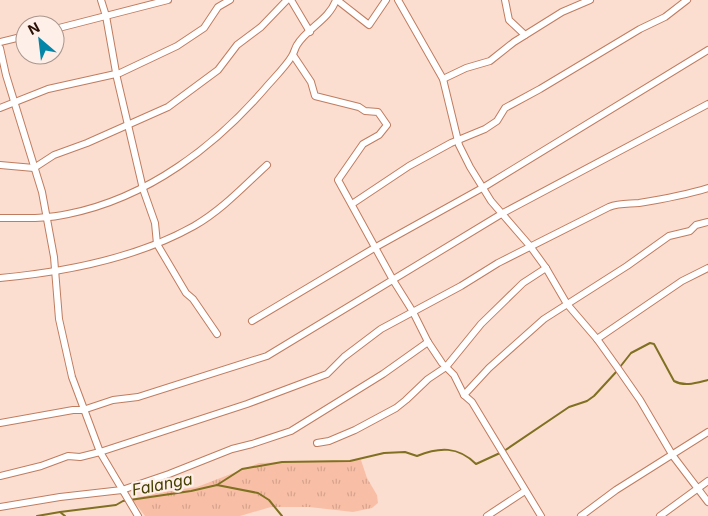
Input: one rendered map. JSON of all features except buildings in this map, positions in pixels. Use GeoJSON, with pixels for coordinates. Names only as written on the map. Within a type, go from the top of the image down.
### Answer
{"type":"FeatureCollection","features":[{"type":"Feature","properties":{"kind":"street"},"geometry":{"type":"LineString","coordinates":[[101,0],[143,188],[155,223],[157,244],[186,293],[193,299],[217,334]]}},
{"type":"Feature","properties":{"kind":"street"},"geometry":{"type":"LineString","coordinates":[[65,26],[168,0]]}},
{"type":"Feature","properties":{"kind":"street"},"geometry":{"type":"LineString","coordinates":[[0,108],[48,89],[117,73],[177,46],[204,28],[218,7],[230,0]]}},
{"type":"Feature","properties":{"kind":"street"},"geometry":{"type":"LineString","coordinates":[[0,165],[34,168],[54,155],[87,143],[168,107],[218,70],[237,45],[261,27],[287,0]]}},
{"type":"Feature","properties":{"kind":"street"},"geometry":{"type":"LineString","coordinates":[[291,0],[310,32]]}},
{"type":"Feature","properties":{"kind":"street"},"geometry":{"type":"LineString","coordinates":[[0,218],[46,218],[96,207],[129,196],[213,142],[253,102],[293,56],[297,45],[323,20],[337,0],[369,25],[386,0]]}},
{"type":"Feature","properties":{"kind":"street"},"geometry":{"type":"LineString","coordinates":[[398,0],[443,79],[456,143],[470,167],[491,201],[503,213],[546,268],[567,304],[597,339],[640,400],[673,456],[708,502]]}},
{"type":"Feature","properties":{"kind":"street"},"geometry":{"type":"LineString","coordinates":[[505,0],[508,20],[525,35]]}},
{"type":"Feature","properties":{"kind":"street"},"geometry":{"type":"LineString","coordinates":[[443,79],[466,68],[490,60],[562,12],[590,0]]}},
{"type":"Feature","properties":{"kind":"street"},"geometry":{"type":"LineString","coordinates":[[352,204],[410,166],[485,129],[497,120],[505,108],[540,90],[640,29],[665,16],[686,0]]}},
{"type":"Feature","properties":{"kind":"street"},"geometry":{"type":"LineString","coordinates":[[0,42],[15,38]]}},
{"type":"Feature","properties":{"kind":"street"},"geometry":{"type":"LineString","coordinates":[[0,48],[42,192],[56,271],[59,319],[72,377],[100,452],[138,516]]}},
{"type":"Feature","properties":{"kind":"street"},"geometry":{"type":"LineString","coordinates":[[252,322],[376,247],[484,187],[708,50]]}},
{"type":"Feature","properties":{"kind":"street"},"geometry":{"type":"LineString","coordinates":[[293,56],[311,82],[315,96],[365,111],[378,112],[387,125],[379,135],[363,144],[338,178],[428,342],[454,375],[464,395],[472,402],[541,516]]}},
{"type":"Feature","properties":{"kind":"street"},"geometry":{"type":"LineString","coordinates":[[0,423],[73,410],[83,410],[113,400],[138,397],[268,356],[503,213],[708,104]]}},
{"type":"Feature","properties":{"kind":"street"},"geometry":{"type":"LineString","coordinates":[[0,278],[56,271],[88,264],[157,244],[194,226],[223,206],[268,165]]}},
{"type":"Feature","properties":{"kind":"street"},"geometry":{"type":"LineString","coordinates":[[0,476],[41,466],[68,456],[80,457],[100,452],[308,382],[326,374],[344,357],[381,329],[530,246],[616,204],[632,204],[682,196],[708,188]]}},
{"type":"Feature","properties":{"kind":"street"},"geometry":{"type":"LineString","coordinates":[[464,395],[489,368],[532,329],[567,304],[627,266],[669,236],[690,231],[696,225],[708,222]]}},
{"type":"Feature","properties":{"kind":"street"},"geometry":{"type":"LineString","coordinates":[[317,443],[330,441],[396,408],[428,379],[446,367],[481,324],[523,283],[546,268]]}},
{"type":"Feature","properties":{"kind":"street"},"geometry":{"type":"LineString","coordinates":[[597,339],[682,281],[708,268]]}},
{"type":"Feature","properties":{"kind":"street"},"geometry":{"type":"LineString","coordinates":[[0,507],[60,497],[123,493],[232,449],[291,431],[382,374],[428,342]]}},
{"type":"Feature","properties":{"kind":"street"},"geometry":{"type":"LineString","coordinates":[[580,516],[616,490],[673,456],[708,432]]}},
{"type":"Feature","properties":{"kind":"street"},"geometry":{"type":"LineString","coordinates":[[660,516],[708,481]]}},
{"type":"Feature","properties":{"kind":"street"},"geometry":{"type":"LineString","coordinates":[[487,516],[525,491]]}},
{"type":"Feature","properties":{"kind":"green space"},"geometry":{"type":"Polygon","coordinates":[[[361,460],[367,478],[377,495],[378,503],[372,508],[353,512],[309,507],[271,507],[240,516],[145,516],[132,499],[197,487],[259,463],[361,460]]]}},
{"type":"Feature","properties":{"kind":"waterway"},"geometry":{"type":"LineString","coordinates":[[620,367],[631,353],[650,343],[654,344],[674,381],[686,384],[708,380]]}},
{"type":"Feature","properties":{"kind":"waterway"},"geometry":{"type":"LineString","coordinates":[[504,451],[569,407],[587,401],[617,371]]}},
{"type":"Feature","properties":{"kind":"waterway"},"geometry":{"type":"LineString","coordinates":[[217,485],[242,469],[282,462],[350,461],[384,453],[405,452],[417,456],[433,451],[448,450],[462,454],[476,464],[500,453]]}},
{"type":"Feature","properties":{"kind":"waterway","name":"Falanga"},"geometry":{"type":"LineString","coordinates":[[37,516],[116,505],[123,501],[191,491],[217,485],[258,493],[269,500],[282,516]]}},
{"type":"Feature","properties":{"kind":"waterway","name":"Falanga"},"geometry":{"type":"LineString","coordinates":[[60,512],[65,516]]}}]}
